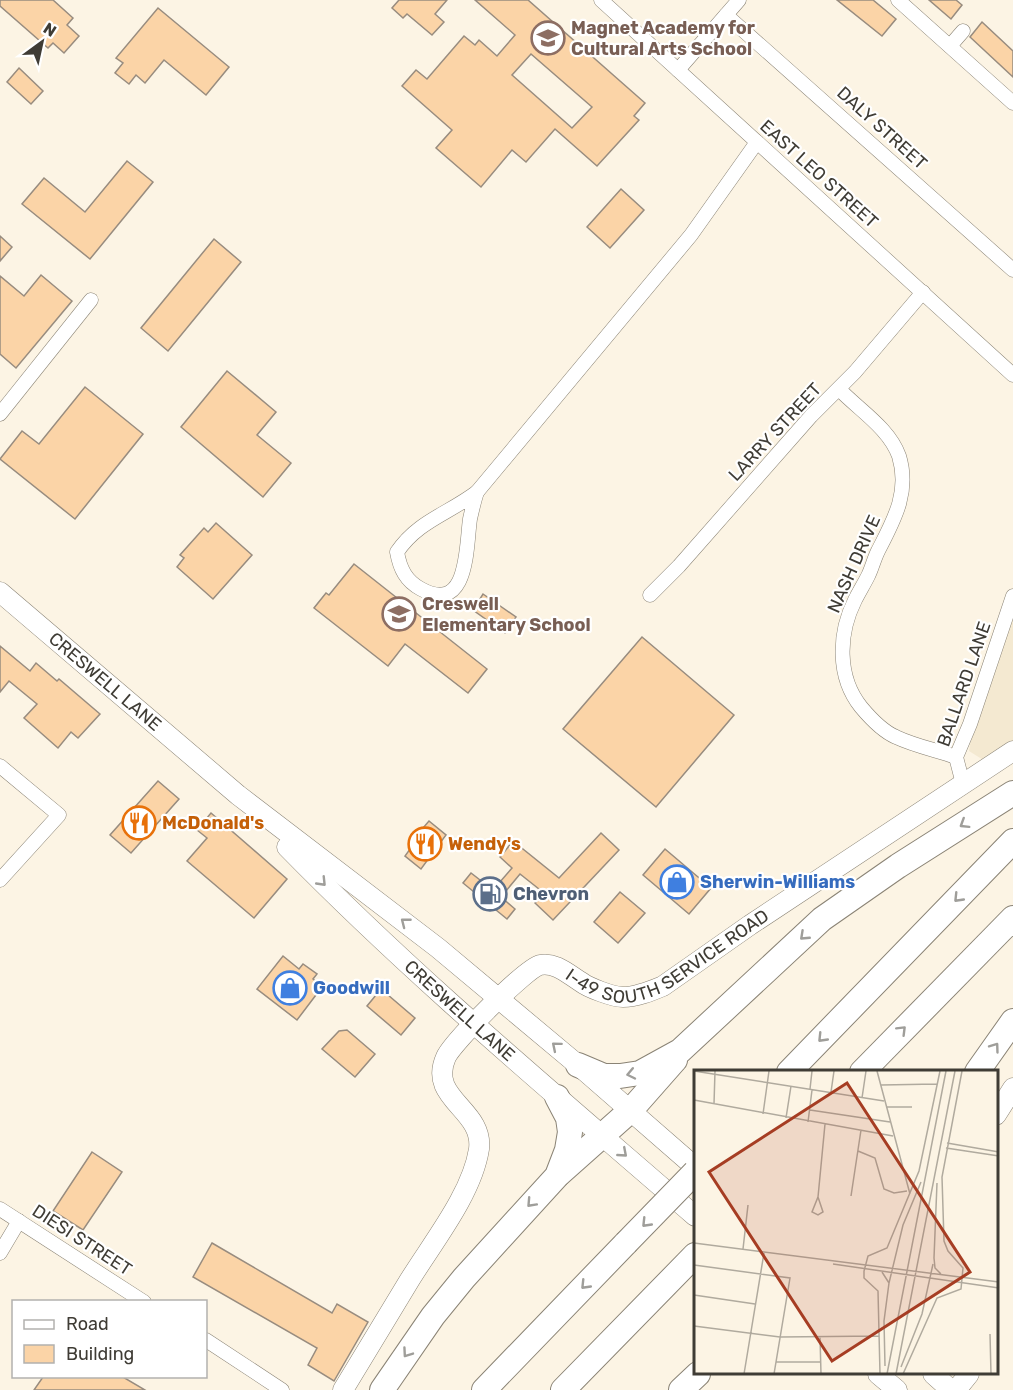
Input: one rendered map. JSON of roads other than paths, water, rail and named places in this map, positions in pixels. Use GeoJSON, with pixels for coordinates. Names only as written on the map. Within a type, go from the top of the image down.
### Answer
{"type":"FeatureCollection","features":[{"type":"Feature","properties":{"kind":"highway"},"geometry":{"type":"LineString","coordinates":[[578,1065],[604,1076],[620,1076],[640,1073],[680,1051],[822,919],[898,866],[1013,793]]}},
{"type":"Feature","properties":{"kind":"highway"},"geometry":{"type":"LineString","coordinates":[[791,1070],[1013,841]]}},
{"type":"Feature","properties":{"kind":"highway"},"geometry":{"type":"LineString","coordinates":[[863,1070],[1013,918]]}},
{"type":"Feature","properties":{"kind":"highway"},"geometry":{"type":"LineString","coordinates":[[977,1070],[1013,1021]]}},
{"type":"Feature","properties":{"kind":"highway"},"geometry":{"type":"LineString","coordinates":[[382,1390],[433,1316],[495,1242],[557,1176],[631,1110],[674,1064],[680,1051]]}},
{"type":"Feature","properties":{"kind":"highway"},"geometry":{"type":"LineString","coordinates":[[557,1097],[567,1118],[570,1132],[567,1150],[557,1176]]}},
{"type":"Feature","properties":{"kind":"highway"},"geometry":{"type":"LineString","coordinates":[[484,1390],[694,1173]]}},
{"type":"Feature","properties":{"kind":"highway"},"geometry":{"type":"LineString","coordinates":[[563,1390],[694,1256]]}},
{"type":"Feature","properties":{"kind":"highway"},"geometry":{"type":"LineString","coordinates":[[681,1390],[697,1375]]}},
{"type":"Feature","properties":{"kind":"main road","name":"CRESWELL LANE"},"geometry":{"type":"LineString","coordinates":[[3,600],[238,795],[438,948],[631,1110],[694,1166]]}},
{"type":"Feature","properties":{"kind":"main road","name":"I-49 SOUTH SERVICE ROAD"},"geometry":{"type":"LineString","coordinates":[[343,1390],[451,1216],[472,1176],[479,1146],[476,1131],[469,1115],[442,1085],[441,1068],[447,1054],[474,1023],[526,973],[539,965],[554,966],[594,989],[622,998],[646,993],[663,986],[750,925],[1013,751]]}},
{"type":"Feature","properties":{"kind":"main road","name":"CRESWELL LANE"},"geometry":{"type":"LineString","coordinates":[[238,795],[344,905],[557,1097],[694,1215]]}},
{"type":"Feature","properties":{"kind":"main road"},"geometry":{"type":"LineString","coordinates":[[998,1112],[1013,1088]]}},
{"type":"Feature","properties":{"kind":"main road"},"geometry":{"type":"LineString","coordinates":[[879,1375],[897,1390]]}},
{"type":"Feature","properties":{"kind":"main road"},"geometry":{"type":"LineString","coordinates":[[934,1375],[954,1390],[968,1375]]}},
{"type":"Feature","properties":{"kind":"street","name":"EAST LEO STREET"},"geometry":{"type":"LineString","coordinates":[[600,0],[1013,375]]}},
{"type":"Feature","properties":{"kind":"street"},"geometry":{"type":"LineString","coordinates":[[678,70],[739,0]]}},
{"type":"Feature","properties":{"kind":"street"},"geometry":{"type":"LineString","coordinates":[[898,0],[1013,103]]}},
{"type":"Feature","properties":{"kind":"street","name":"DALY STREET"},"geometry":{"type":"LineString","coordinates":[[726,15],[1013,270]]}},
{"type":"Feature","properties":{"kind":"street"},"geometry":{"type":"LineString","coordinates":[[950,46],[963,31]]}},
{"type":"Feature","properties":{"kind":"street"},"geometry":{"type":"LineString","coordinates":[[477,492],[470,519],[465,570],[456,586],[446,594],[431,594],[414,585],[400,569],[397,552],[408,537],[477,492],[692,236],[757,142]]}},
{"type":"Feature","properties":{"kind":"street","name":"LARRY STREET"},"geometry":{"type":"LineString","coordinates":[[650,595],[679,566],[811,416],[839,389],[922,292]]}},
{"type":"Feature","properties":{"kind":"street"},"geometry":{"type":"LineString","coordinates":[[0,414],[91,300]]}},
{"type":"Feature","properties":{"kind":"street","name":"NASH DRIVE"},"geometry":{"type":"LineString","coordinates":[[839,389],[891,440],[900,462],[903,486],[901,501],[895,517],[854,601],[845,629],[842,645],[845,676],[851,691],[870,717],[894,736],[956,757]]}},
{"type":"Feature","properties":{"kind":"street","name":"BALLARD LANE"},"geometry":{"type":"LineString","coordinates":[[963,784],[956,757],[970,724],[1013,596]]}},
{"type":"Feature","properties":{"kind":"street"},"geometry":{"type":"LineString","coordinates":[[0,766],[59,815],[0,880]]}},
{"type":"Feature","properties":{"kind":"street","name":"DIESI STREET"},"geometry":{"type":"LineString","coordinates":[[0,1209],[141,1300]]}},
{"type":"Feature","properties":{"kind":"street"},"geometry":{"type":"LineString","coordinates":[[0,1253],[19,1221]]}},
{"type":"Feature","properties":{"kind":"street"},"geometry":{"type":"LineString","coordinates":[[207,1342],[282,1390]]}},
{"type":"Feature","properties":{"kind":"place","name":"Magnet Academy for Cultural Arts School"},"geometry":{"type":"Point","coordinates":[548,38]}},
{"type":"Feature","properties":{"kind":"place","name":"Creswell Elementary School"},"geometry":{"type":"Point","coordinates":[399,614]}},
{"type":"Feature","properties":{"kind":"place","name":"McDonald's"},"geometry":{"type":"Point","coordinates":[139,823]}},
{"type":"Feature","properties":{"kind":"place","name":"Wendy's"},"geometry":{"type":"Point","coordinates":[425,844]}},
{"type":"Feature","properties":{"kind":"place","name":"Sherwin-Williams"},"geometry":{"type":"Point","coordinates":[677,882]}},
{"type":"Feature","properties":{"kind":"place","name":"Chevron"},"geometry":{"type":"Point","coordinates":[490,894]}},
{"type":"Feature","properties":{"kind":"place","name":"Goodwill"},"geometry":{"type":"Point","coordinates":[290,988]}}]}
